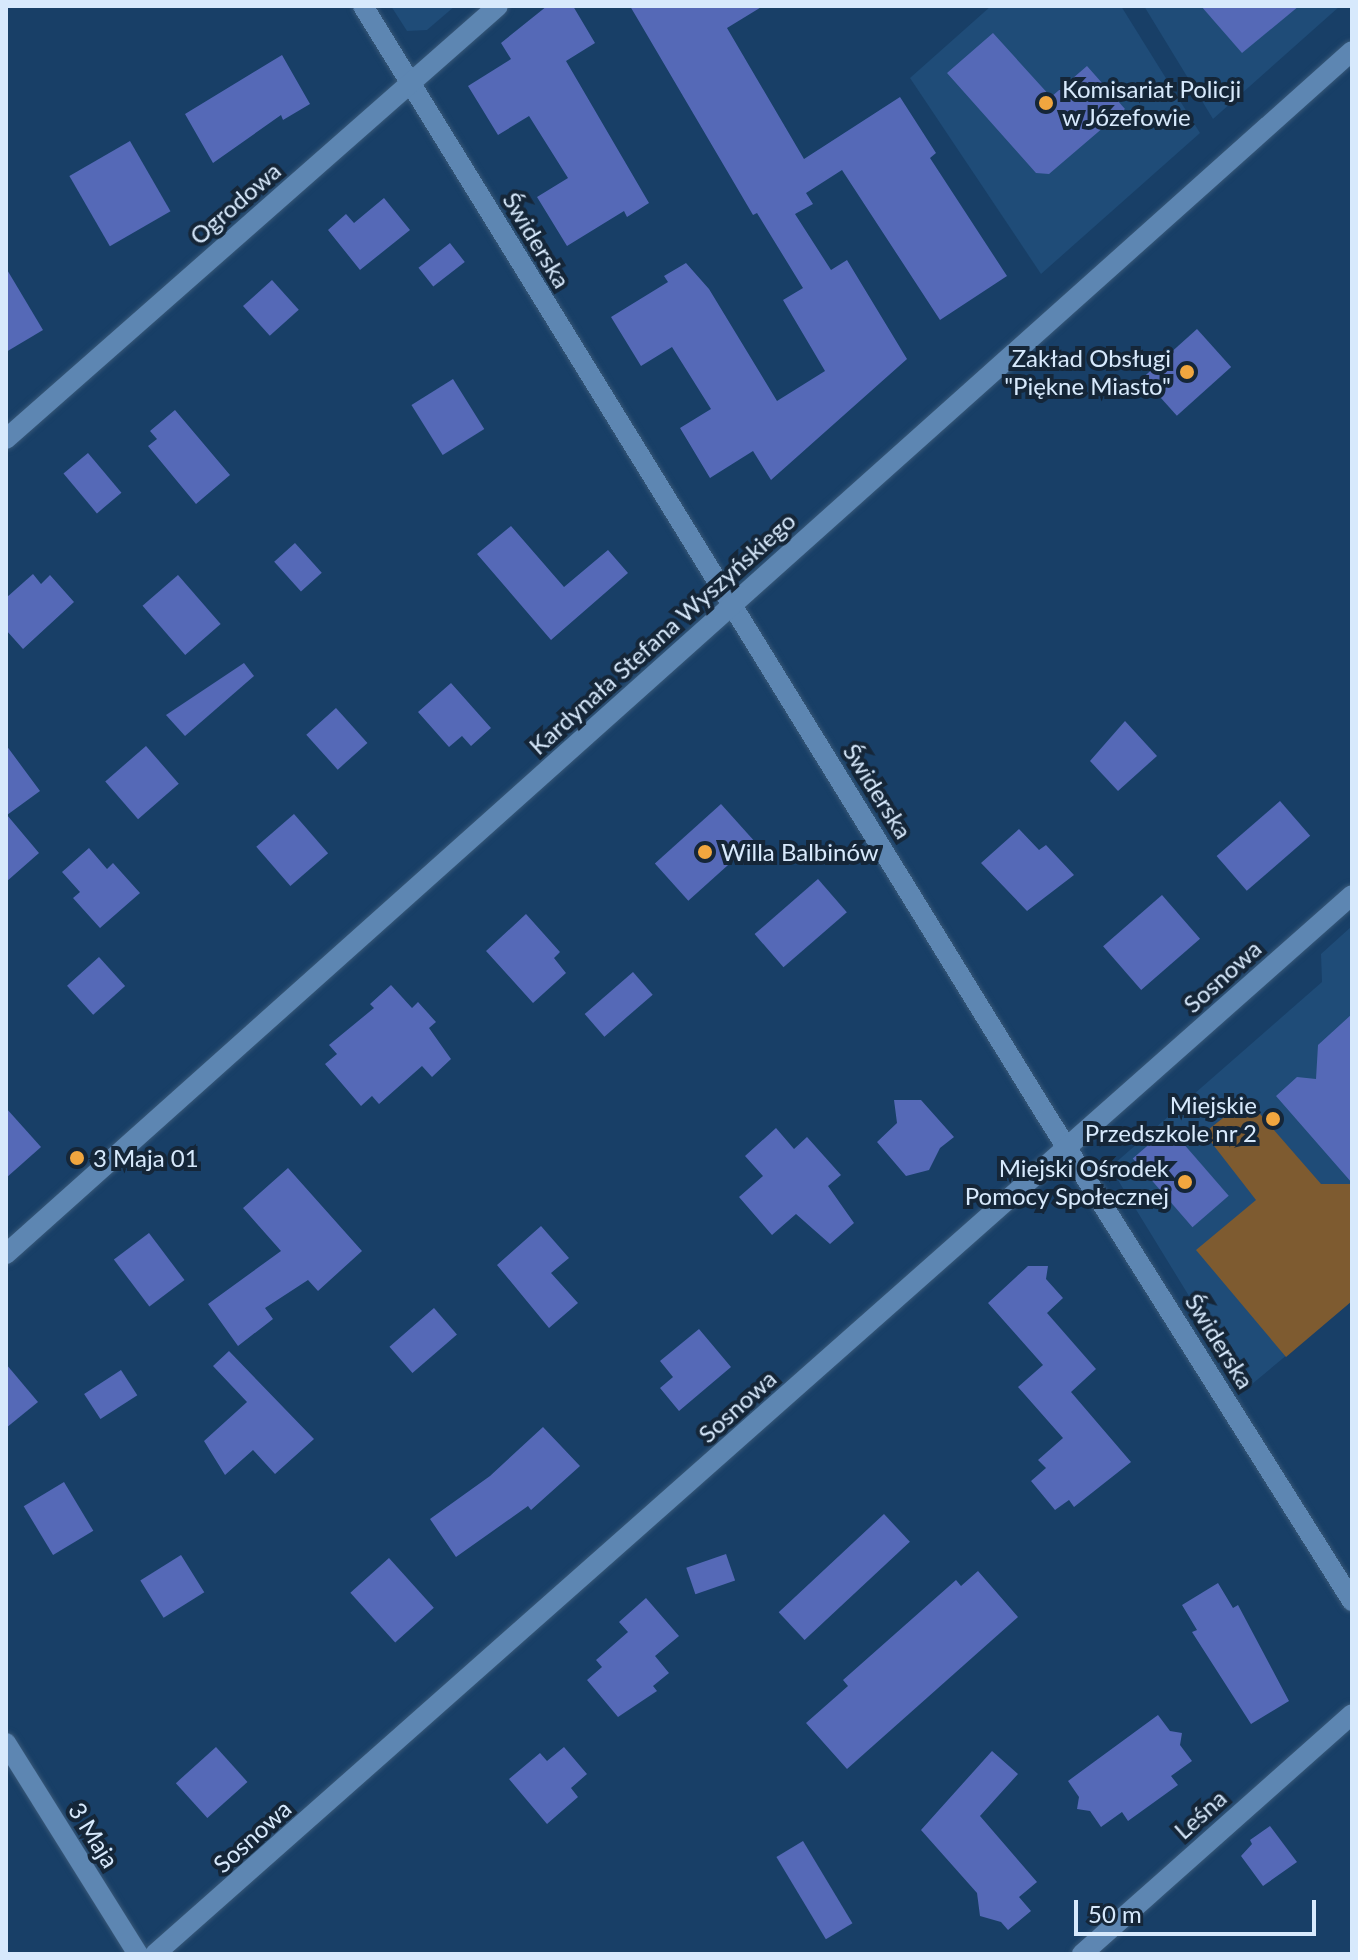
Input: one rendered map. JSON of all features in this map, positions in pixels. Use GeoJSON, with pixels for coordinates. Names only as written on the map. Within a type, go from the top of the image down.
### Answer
{"type":"FeatureCollection","features":[{"type":"Feature","properties":{"kind":"street","name":"Świderska"},"geometry":{"type":"LineString","coordinates":[[363,6],[732,606],[1352,1601]]}},
{"type":"Feature","properties":{"kind":"street","name":"Ogrodowa"},"geometry":{"type":"LineString","coordinates":[[6,439],[498,6]]}},
{"type":"Feature","properties":{"kind":"street","name":"Kardynała Stefana Wyszyńskiego"},"geometry":{"type":"LineString","coordinates":[[6,1254],[1352,51]]}},
{"type":"Feature","properties":{"kind":"street","name":"Sosnowa"},"geometry":{"type":"LineString","coordinates":[[155,1954],[1352,895]]}},
{"type":"Feature","properties":{"kind":"street","name":"Leśna"},"geometry":{"type":"LineString","coordinates":[[1082,1954],[1352,1714]]}},
{"type":"Feature","properties":{"kind":"street","name":"3 Maja"},"geometry":{"type":"LineString","coordinates":[[6,1743],[138,1954]]}},
{"type":"Feature","properties":{"kind":"shaded area"},"geometry":{"type":"Polygon","coordinates":[[[391,6],[455,6],[427,30],[407,31],[391,6]]]}},
{"type":"Feature","properties":{"kind":"shaded area"},"geometry":{"type":"Polygon","coordinates":[[[991,6],[1121,6],[1200,133],[1041,274],[910,78],[991,6]]]}},
{"type":"Feature","properties":{"kind":"shaded area"},"geometry":{"type":"Polygon","coordinates":[[[1144,6],[1340,6],[1213,119],[1144,6]]]}},
{"type":"Feature","properties":{"kind":"shaded area"},"geometry":{"type":"Polygon","coordinates":[[[1352,926],[1352,1301],[1246,1389],[1113,1172],[1114,1164],[1322,982],[1321,954],[1352,926]]]}},
{"type":"Feature","properties":{"kind":"shaded area"},"geometry":{"type":"Polygon","coordinates":[[[1247,1099],[1321,1184],[1352,1184],[1352,1301],[1286,1357],[1196,1250],[1256,1200],[1204,1133],[1247,1099]]]}},
{"type":"Feature","properties":{"kind":"building"},"geometry":{"type":"Polygon","coordinates":[[[547,6],[573,6],[595,43],[566,61],[649,203],[627,217],[624,211],[567,246],[537,197],[568,178],[529,116],[498,135],[468,86],[511,59],[501,43],[547,6]]]}},
{"type":"Feature","properties":{"kind":"building"},"geometry":{"type":"Polygon","coordinates":[[[630,6],[763,6],[727,28],[804,159],[900,97],[936,153],[930,158],[1007,276],[940,320],[842,170],[806,193],[813,204],[795,214],[831,270],[847,260],[907,359],[771,480],[753,451],[710,478],[680,428],[711,409],[672,347],[641,366],[611,317],[668,282],[664,276],[686,263],[709,289],[777,401],[825,371],[783,300],[803,288],[757,213],[753,215],[630,6]]]}},
{"type":"Feature","properties":{"kind":"building"},"geometry":{"type":"Polygon","coordinates":[[[1201,6],[1299,6],[1242,53],[1201,6]]]}},
{"type":"Feature","properties":{"kind":"building","name":"Komisariat Policji w Józefowie"},"geometry":{"type":"Polygon","coordinates":[[[993,33],[1051,97],[1087,66],[1125,109],[1049,174],[1036,173],[947,73],[993,33]]]}},
{"type":"Feature","properties":{"kind":"building"},"geometry":{"type":"Polygon","coordinates":[[[282,55],[310,104],[283,120],[281,115],[213,163],[185,114],[282,55]]]}},
{"type":"Feature","properties":{"kind":"building"},"geometry":{"type":"Polygon","coordinates":[[[130,141],[170,211],[110,246],[69,176],[130,141]]]}},
{"type":"Feature","properties":{"kind":"building"},"geometry":{"type":"Polygon","coordinates":[[[384,198],[410,230],[360,270],[328,230],[346,214],[354,223],[384,198]]]}},
{"type":"Feature","properties":{"kind":"building"},"geometry":{"type":"Polygon","coordinates":[[[450,243],[465,262],[433,287],[418,268],[450,243]]]}},
{"type":"Feature","properties":{"kind":"building"},"geometry":{"type":"Polygon","coordinates":[[[6,268],[43,330],[6,352],[6,268]]]}},
{"type":"Feature","properties":{"kind":"building"},"geometry":{"type":"Polygon","coordinates":[[[272,280],[299,310],[270,336],[243,306],[272,280]]]}},
{"type":"Feature","properties":{"kind":"building","name":"Zakład Obsługi \"Piękne Miasto\""},"geometry":{"type":"Polygon","coordinates":[[[1197,329],[1231,367],[1177,416],[1143,378],[1197,329]]]}},
{"type":"Feature","properties":{"kind":"building"},"geometry":{"type":"Polygon","coordinates":[[[453,379],[484,429],[443,455],[411,405],[453,379]]]}},
{"type":"Feature","properties":{"kind":"building"},"geometry":{"type":"Polygon","coordinates":[[[175,410],[230,475],[196,504],[148,446],[157,439],[150,431],[175,410]]]}},
{"type":"Feature","properties":{"kind":"building"},"geometry":{"type":"Polygon","coordinates":[[[88,453],[121,493],[97,513],[63,474],[88,453]]]}},
{"type":"Feature","properties":{"kind":"building"},"geometry":{"type":"Polygon","coordinates":[[[511,526],[564,587],[608,550],[628,573],[551,640],[477,554],[511,526]]]}},
{"type":"Feature","properties":{"kind":"building"},"geometry":{"type":"Polygon","coordinates":[[[295,543],[322,573],[301,591],[274,562],[295,543]]]}},
{"type":"Feature","properties":{"kind":"building"},"geometry":{"type":"Polygon","coordinates":[[[33,574],[41,584],[50,575],[74,602],[23,649],[6,630],[6,598],[33,574]]]}},
{"type":"Feature","properties":{"kind":"building"},"geometry":{"type":"Polygon","coordinates":[[[178,575],[221,624],[185,655],[143,606],[178,575]]]}},
{"type":"Feature","properties":{"kind":"building"},"geometry":{"type":"Polygon","coordinates":[[[244,663],[254,676],[185,736],[166,715],[244,663]]]}},
{"type":"Feature","properties":{"kind":"building"},"geometry":{"type":"Polygon","coordinates":[[[451,683],[491,728],[471,746],[462,736],[449,747],[418,712],[451,683]]]}},
{"type":"Feature","properties":{"kind":"building"},"geometry":{"type":"Polygon","coordinates":[[[336,708],[367,743],[338,770],[306,735],[336,708]]]}},
{"type":"Feature","properties":{"kind":"building"},"geometry":{"type":"Polygon","coordinates":[[[1125,721],[1157,756],[1118,791],[1090,761],[1125,721]]]}},
{"type":"Feature","properties":{"kind":"building"},"geometry":{"type":"Polygon","coordinates":[[[6,745],[40,791],[7,815],[39,853],[6,882],[6,745]]]}},
{"type":"Feature","properties":{"kind":"building"},"geometry":{"type":"Polygon","coordinates":[[[146,746],[179,784],[138,819],[105,781],[146,746]]]}},
{"type":"Feature","properties":{"kind":"building"},"geometry":{"type":"Polygon","coordinates":[[[1280,801],[1310,836],[1247,891],[1217,856],[1280,801]]]}},
{"type":"Feature","properties":{"kind":"building","name":"Willa Balbinów"},"geometry":{"type":"Polygon","coordinates":[[[721,804],[754,841],[688,901],[655,864],[721,804]]]}},
{"type":"Feature","properties":{"kind":"building"},"geometry":{"type":"Polygon","coordinates":[[[294,814],[328,853],[290,886],[256,847],[294,814]]]}},
{"type":"Feature","properties":{"kind":"building"},"geometry":{"type":"Polygon","coordinates":[[[1019,829],[1039,850],[1046,845],[1074,875],[1027,911],[981,863],[1019,829]]]}},
{"type":"Feature","properties":{"kind":"building"},"geometry":{"type":"Polygon","coordinates":[[[89,848],[107,869],[113,863],[140,893],[100,928],[73,898],[80,892],[62,872],[89,848]]]}},
{"type":"Feature","properties":{"kind":"building"},"geometry":{"type":"Polygon","coordinates":[[[818,879],[847,912],[783,967],[755,934],[818,879]]]}},
{"type":"Feature","properties":{"kind":"building"},"geometry":{"type":"Polygon","coordinates":[[[1162,895],[1200,939],[1141,990],[1103,946],[1162,895]]]}},
{"type":"Feature","properties":{"kind":"building"},"geometry":{"type":"Polygon","coordinates":[[[526,914],[560,952],[554,958],[566,973],[533,1003],[486,951],[526,914]]]}},
{"type":"Feature","properties":{"kind":"building"},"geometry":{"type":"Polygon","coordinates":[[[99,957],[125,986],[93,1015],[67,986],[99,957]]]}},
{"type":"Feature","properties":{"kind":"building"},"geometry":{"type":"Polygon","coordinates":[[[633,972],[653,995],[604,1037],[585,1014],[633,972]]]}},
{"type":"Feature","properties":{"kind":"building"},"geometry":{"type":"Polygon","coordinates":[[[391,985],[412,1008],[418,1002],[436,1022],[429,1028],[451,1059],[432,1077],[422,1066],[379,1104],[372,1096],[361,1106],[325,1064],[337,1054],[329,1045],[374,1008],[370,1004],[391,985]]]}},
{"type":"Feature","properties":{"kind":"building"},"geometry":{"type":"Polygon","coordinates":[[[1352,1014],[1352,1183],[1276,1096],[1297,1077],[1316,1079],[1318,1045],[1352,1014]]]}},
{"type":"Feature","properties":{"kind":"building"},"geometry":{"type":"Polygon","coordinates":[[[894,1100],[921,1100],[954,1137],[940,1148],[929,1170],[906,1176],[877,1142],[897,1123],[894,1100]]]}},
{"type":"Feature","properties":{"kind":"building"},"geometry":{"type":"Polygon","coordinates":[[[6,1108],[41,1147],[6,1178],[6,1108]]]}},
{"type":"Feature","properties":{"kind":"building","name":"Miejski Ośrodek Pomocy Społecznej"},"geometry":{"type":"Polygon","coordinates":[[[1169,1127],[1229,1196],[1192,1227],[1133,1158],[1169,1127]]]}},
{"type":"Feature","properties":{"kind":"building"},"geometry":{"type":"Polygon","coordinates":[[[776,1128],[794,1149],[807,1137],[841,1175],[828,1186],[854,1223],[830,1244],[796,1214],[772,1235],[739,1197],[763,1176],[745,1156],[776,1128]]]}},
{"type":"Feature","properties":{"kind":"building"},"geometry":{"type":"Polygon","coordinates":[[[288,1168],[362,1251],[318,1291],[308,1280],[265,1308],[273,1319],[238,1346],[208,1304],[281,1251],[243,1208],[288,1168]]]}},
{"type":"Feature","properties":{"kind":"building"},"geometry":{"type":"Polygon","coordinates":[[[541,1226],[569,1258],[551,1273],[578,1303],[549,1328],[497,1265],[541,1226]]]}},
{"type":"Feature","properties":{"kind":"building"},"geometry":{"type":"Polygon","coordinates":[[[149,1233],[185,1280],[149,1307],[114,1259],[149,1233]]]}},
{"type":"Feature","properties":{"kind":"building"},"geometry":{"type":"Polygon","coordinates":[[[1028,1266],[1048,1266],[1046,1279],[1063,1298],[1047,1313],[1096,1369],[1071,1392],[1131,1462],[1074,1507],[1069,1500],[1055,1510],[1031,1481],[1046,1468],[1038,1460],[1063,1438],[1018,1387],[1043,1365],[988,1303],[1028,1266]]]}},
{"type":"Feature","properties":{"kind":"building"},"geometry":{"type":"Polygon","coordinates":[[[434,1308],[457,1334],[412,1373],[389,1347],[434,1308]]]}},
{"type":"Feature","properties":{"kind":"building"},"geometry":{"type":"Polygon","coordinates":[[[699,1329],[731,1367],[679,1411],[660,1388],[673,1377],[660,1361],[699,1329]]]}},
{"type":"Feature","properties":{"kind":"building"},"geometry":{"type":"Polygon","coordinates":[[[229,1351],[314,1439],[275,1474],[253,1450],[225,1475],[204,1441],[247,1402],[213,1366],[229,1351]]]}},
{"type":"Feature","properties":{"kind":"building"},"geometry":{"type":"Polygon","coordinates":[[[6,1364],[38,1402],[6,1428],[6,1364]]]}},
{"type":"Feature","properties":{"kind":"building"},"geometry":{"type":"Polygon","coordinates":[[[121,1370],[137,1395],[100,1419],[84,1394],[121,1370]]]}},
{"type":"Feature","properties":{"kind":"building"},"geometry":{"type":"Polygon","coordinates":[[[543,1427],[580,1466],[531,1510],[528,1506],[456,1557],[430,1519],[490,1476],[543,1427]]]}},
{"type":"Feature","properties":{"kind":"building"},"geometry":{"type":"Polygon","coordinates":[[[64,1482],[93,1531],[53,1555],[24,1506],[64,1482]]]}},
{"type":"Feature","properties":{"kind":"building"},"geometry":{"type":"Polygon","coordinates":[[[884,1514],[910,1542],[805,1640],[779,1612],[884,1514]]]}},
{"type":"Feature","properties":{"kind":"building"},"geometry":{"type":"Polygon","coordinates":[[[726,1554],[735,1580],[695,1594],[686,1568],[726,1554]]]}},
{"type":"Feature","properties":{"kind":"building"},"geometry":{"type":"Polygon","coordinates":[[[181,1555],[204,1592],[164,1618],[140,1580],[181,1555]]]}},
{"type":"Feature","properties":{"kind":"building"},"geometry":{"type":"Polygon","coordinates":[[[389,1558],[434,1608],[395,1643],[350,1593],[389,1558]]]}},
{"type":"Feature","properties":{"kind":"building"},"geometry":{"type":"Polygon","coordinates":[[[978,1571],[1018,1617],[847,1769],[806,1723],[848,1686],[843,1680],[956,1580],[961,1586],[978,1571]]]}},
{"type":"Feature","properties":{"kind":"building"},"geometry":{"type":"Polygon","coordinates":[[[1218,1583],[1233,1608],[1238,1605],[1289,1701],[1251,1724],[1192,1632],[1197,1630],[1182,1605],[1218,1583]]]}},
{"type":"Feature","properties":{"kind":"building"},"geometry":{"type":"Polygon","coordinates":[[[646,1598],[679,1636],[655,1656],[669,1673],[653,1686],[657,1691],[618,1717],[587,1680],[602,1667],[596,1660],[628,1632],[619,1622],[646,1598]]]}},
{"type":"Feature","properties":{"kind":"building"},"geometry":{"type":"Polygon","coordinates":[[[1158,1715],[1170,1731],[1182,1733],[1180,1745],[1192,1761],[1171,1776],[1178,1785],[1128,1821],[1122,1812],[1101,1827],[1090,1811],[1077,1809],[1079,1797],[1068,1781],[1158,1715]]]}},
{"type":"Feature","properties":{"kind":"building"},"geometry":{"type":"Polygon","coordinates":[[[216,1747],[247,1782],[207,1818],[176,1783],[216,1747]]]}},
{"type":"Feature","properties":{"kind":"building"},"geometry":{"type":"Polygon","coordinates":[[[564,1747],[587,1774],[571,1788],[578,1797],[547,1824],[509,1779],[540,1753],[547,1761],[564,1747]]]}},
{"type":"Feature","properties":{"kind":"building"},"geometry":{"type":"Polygon","coordinates":[[[992,1751],[1018,1774],[980,1816],[1037,1882],[1019,1897],[1031,1911],[1008,1930],[1001,1922],[980,1916],[977,1893],[921,1830],[992,1751]]]}},
{"type":"Feature","properties":{"kind":"building"},"geometry":{"type":"Polygon","coordinates":[[[1270,1826],[1297,1862],[1263,1886],[1241,1856],[1252,1844],[1250,1840],[1270,1826]]]}},
{"type":"Feature","properties":{"kind":"building"},"geometry":{"type":"Polygon","coordinates":[[[803,1841],[852,1923],[826,1939],[776,1857],[803,1841]]]}},
{"type":"Feature","properties":{"kind":"place","name":"Komisariat Policji w Józefowie"},"geometry":{"type":"Point","coordinates":[1046,103]}},
{"type":"Feature","properties":{"kind":"place","name":"Zakład Obsługi \"Piękne Miasto\""},"geometry":{"type":"Point","coordinates":[1187,372]}},
{"type":"Feature","properties":{"kind":"place","name":"Willa Balbinów"},"geometry":{"type":"Point","coordinates":[705,852]}},
{"type":"Feature","properties":{"kind":"place","name":"Miejskie Przedszkole nr 2"},"geometry":{"type":"Point","coordinates":[1273,1119]}},
{"type":"Feature","properties":{"kind":"place","name":"3 Maja 01"},"geometry":{"type":"Point","coordinates":[77,1158]}},
{"type":"Feature","properties":{"kind":"place","name":"Miejski Ośrodek Pomocy Społecznej"},"geometry":{"type":"Point","coordinates":[1185,1182]}}]}
